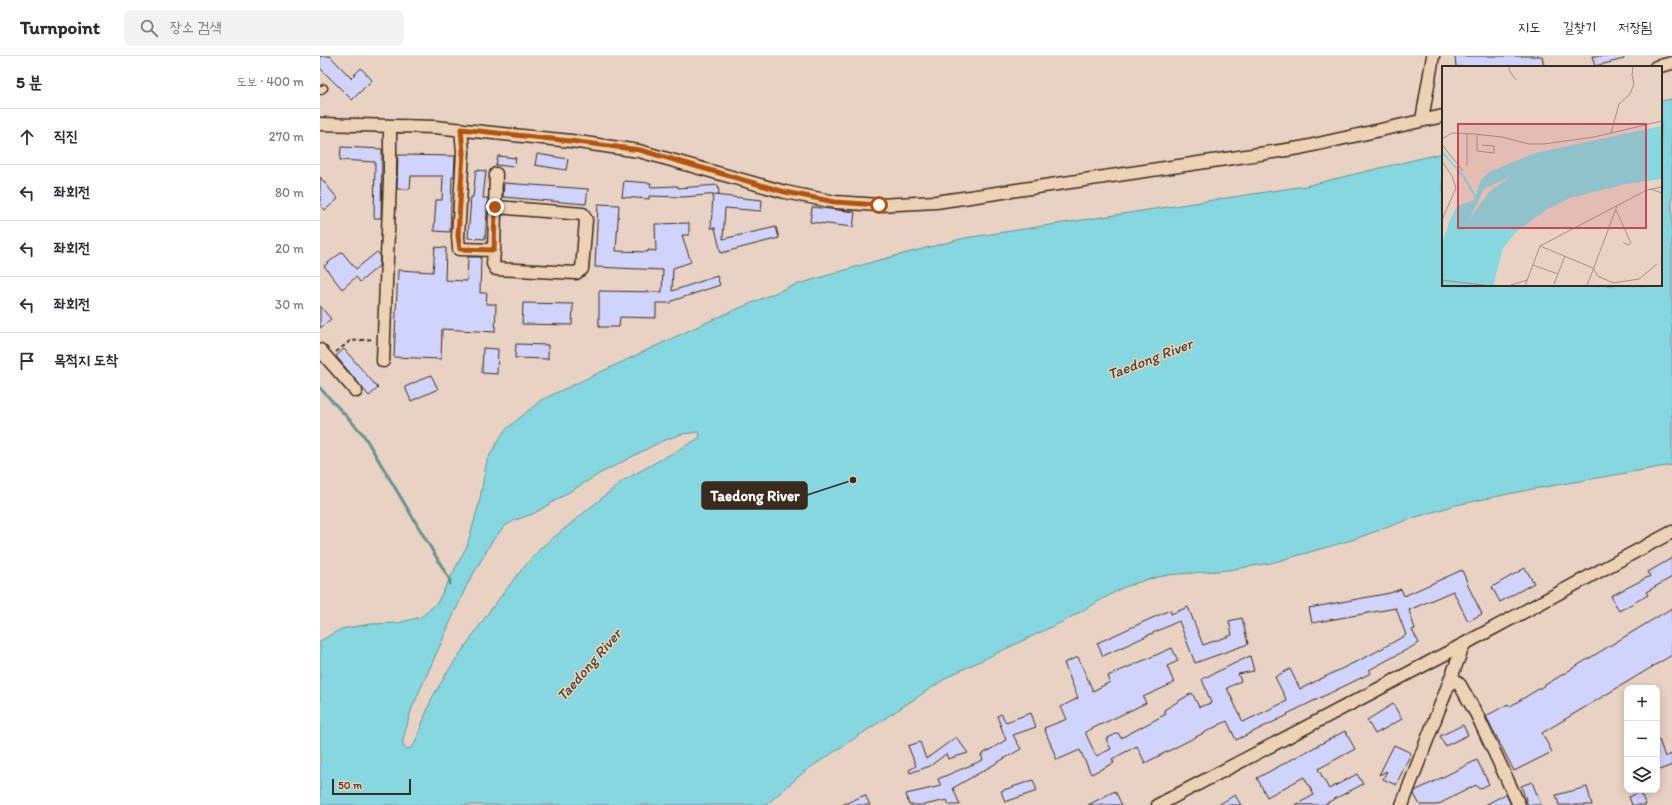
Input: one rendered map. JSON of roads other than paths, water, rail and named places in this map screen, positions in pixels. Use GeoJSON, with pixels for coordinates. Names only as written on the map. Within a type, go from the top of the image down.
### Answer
{"type":"FeatureCollection","features":[{"type":"Feature","properties":{"kind":"street"},"geometry":{"type":"LineString","coordinates":[[1422,120],[1433,56]]}},
{"type":"Feature","properties":{"kind":"street"},"geometry":{"type":"LineString","coordinates":[[1660,66],[1672,63]]}},
{"type":"Feature","properties":{"kind":"street"},"geometry":{"type":"LineString","coordinates":[[320,124],[461,129],[640,150],[785,192],[835,202],[879,205],[944,201],[1300,148],[1442,116]]}},
{"type":"Feature","properties":{"kind":"street"},"geometry":{"type":"LineString","coordinates":[[383,361],[390,126]]}},
{"type":"Feature","properties":{"kind":"street"},"geometry":{"type":"LineString","coordinates":[[461,129],[463,152],[458,245],[460,249],[494,250]]}},
{"type":"Feature","properties":{"kind":"street"},"geometry":{"type":"LineString","coordinates":[[495,207],[583,214],[586,220],[582,269],[576,274],[496,269],[493,264],[496,174]]}},
{"type":"Feature","properties":{"kind":"street"},"geometry":{"type":"LineString","coordinates":[[324,354],[356,392]]}},
{"type":"Feature","properties":{"kind":"street"},"geometry":{"type":"LineString","coordinates":[[1158,805],[1464,644],[1672,532]]}},
{"type":"Feature","properties":{"kind":"street"},"geometry":{"type":"LineString","coordinates":[[1402,805],[1464,644]]}},
{"type":"Feature","properties":{"kind":"street"},"geometry":{"type":"LineString","coordinates":[[1452,677],[1460,685],[1477,715],[1519,805]]}},
{"type":"Feature","properties":{"kind":"water"},"geometry":{"type":"Polygon","coordinates":[[[1672,99],[1672,465],[1528,490],[1456,505],[1413,518],[1352,540],[1271,563],[1228,570],[1168,575],[1145,580],[1122,588],[1064,621],[951,675],[805,771],[766,805],[320,805],[320,641],[341,629],[370,624],[398,623],[421,617],[437,603],[467,546],[479,504],[487,460],[504,431],[541,400],[707,322],[789,287],[872,262],[965,238],[1305,186],[1442,153],[1442,286],[1662,286],[1662,101],[1672,99]],[[699,432],[682,434],[662,441],[599,474],[533,514],[515,520],[505,526],[492,541],[466,587],[412,708],[403,739],[403,746],[407,749],[411,748],[415,743],[431,700],[446,674],[489,612],[518,574],[542,547],[624,480],[700,437],[699,432]]]}},
{"type":"Feature","properties":{"kind":"waterway"},"geometry":{"type":"LineString","coordinates":[[320,388],[363,434],[450,580],[450,584]]}},
{"type":"Feature","properties":{"kind":"place","name":"Taedong River"},"geometry":{"type":"Point","coordinates":[853,480]}}]}
